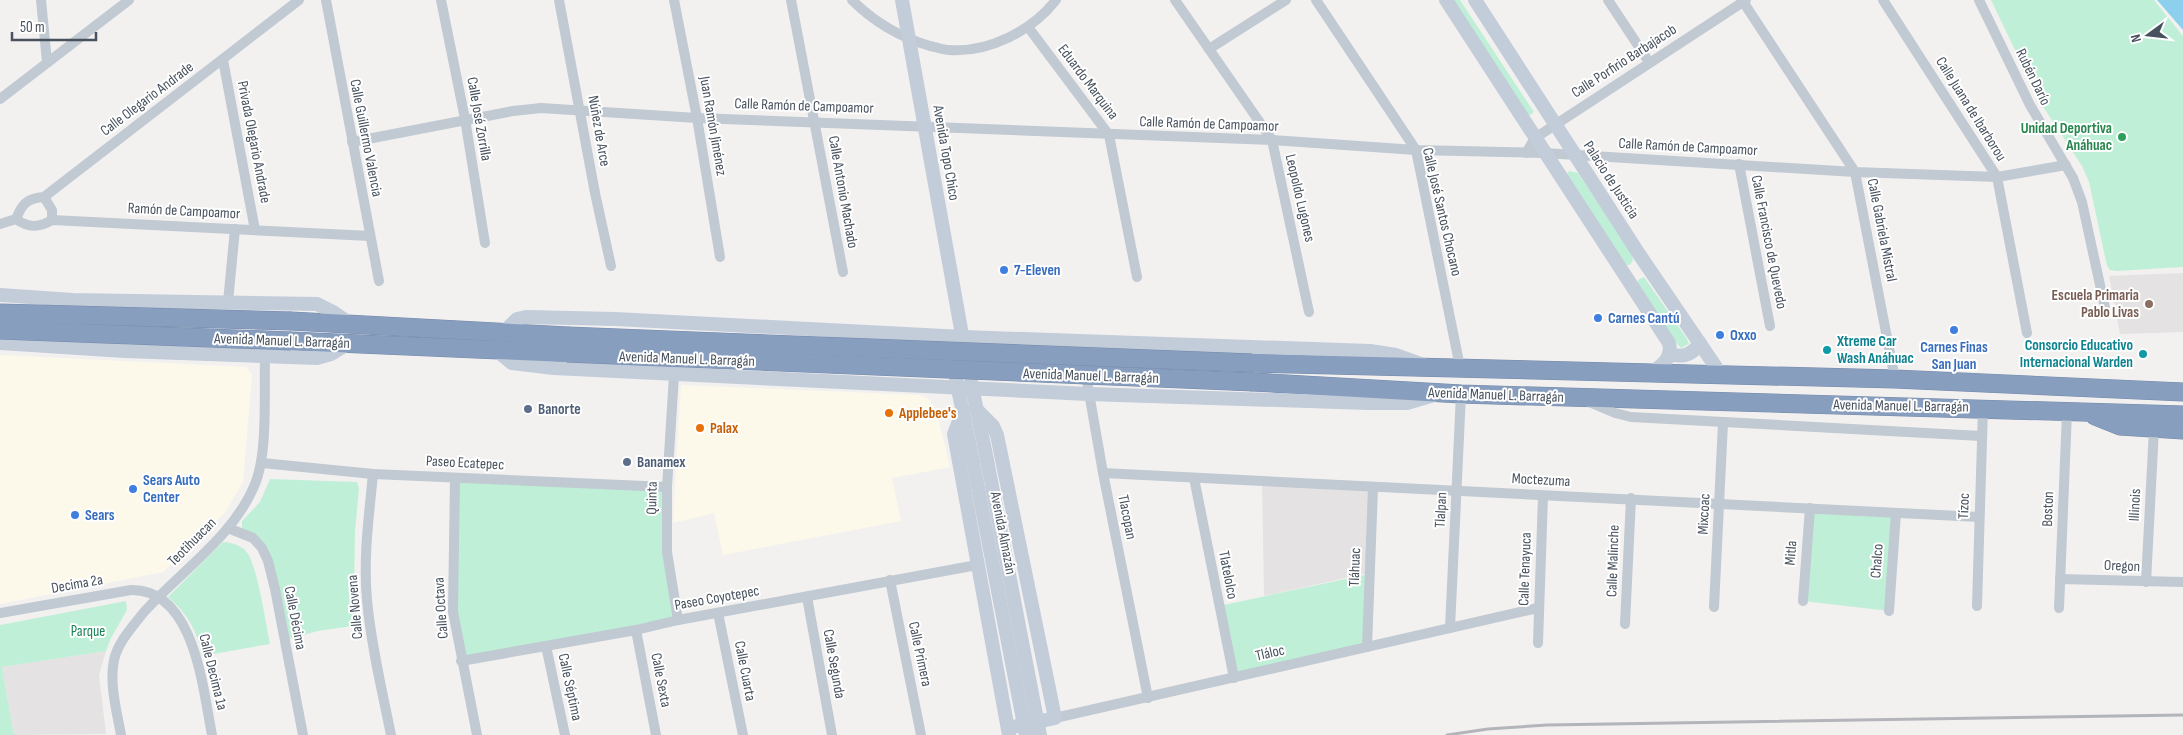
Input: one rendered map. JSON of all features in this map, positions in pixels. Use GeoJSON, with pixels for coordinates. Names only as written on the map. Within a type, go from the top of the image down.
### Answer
{"type":"FeatureCollection","features":[{"type":"Feature","properties":{"kind":"highway","name":"Avenida Manuel L. Barragán"},"geometry":{"type":"LineString","coordinates":[[0,313],[349,323],[568,336],[1252,363],[1895,379],[2183,392]]}},
{"type":"Feature","properties":{"kind":"highway","name":"Avenida Manuel L. Barragán"},"geometry":{"type":"LineString","coordinates":[[0,330],[495,349],[567,354],[1253,382],[1461,394],[2183,415]]}},
{"type":"Feature","properties":{"kind":"highway"},"geometry":{"type":"LineString","coordinates":[[2086,412],[2111,424],[2154,430],[2183,430]]}},
{"type":"Feature","properties":{"kind":"street"},"geometry":{"type":"LineString","coordinates":[[41,0],[47,62]]}},
{"type":"Feature","properties":{"kind":"street","name":"Calle Olegario Andrade"},"geometry":{"type":"LineString","coordinates":[[16,219],[24,202],[32,198],[44,197],[299,0]]}},
{"type":"Feature","properties":{"kind":"street","name":"Calle Guillermo Valencia"},"geometry":{"type":"LineString","coordinates":[[326,0],[379,281]]}},
{"type":"Feature","properties":{"kind":"street","name":"Calle José Zorrilla"},"geometry":{"type":"LineString","coordinates":[[441,0],[465,119],[485,243]]}},
{"type":"Feature","properties":{"kind":"street","name":"Núñez de Arce"},"geometry":{"type":"LineString","coordinates":[[559,0],[595,192],[611,266]]}},
{"type":"Feature","properties":{"kind":"street","name":"Juan Ramón Jiménez"},"geometry":{"type":"LineString","coordinates":[[674,0],[697,118],[720,257]]}},
{"type":"Feature","properties":{"kind":"street","name":"Calle Antonio Machado"},"geometry":{"type":"LineString","coordinates":[[791,0],[843,272]]}},
{"type":"Feature","properties":{"kind":"street"},"geometry":{"type":"LineString","coordinates":[[852,0],[868,16],[909,40],[948,50],[970,49],[1013,36],[1028,27],[1049,9],[1056,0]]}},
{"type":"Feature","properties":{"kind":"street","name":"Avenida Topo Chico"},"geometry":{"type":"LineString","coordinates":[[902,0],[963,337]]}},
{"type":"Feature","properties":{"kind":"street","name":"Leopoldo Lugones"},"geometry":{"type":"LineString","coordinates":[[1175,0],[1272,140],[1310,312]]}},
{"type":"Feature","properties":{"kind":"street"},"geometry":{"type":"LineString","coordinates":[[1209,48],[1286,0]]}},
{"type":"Feature","properties":{"kind":"street","name":"Calle José Santos Chocano"},"geometry":{"type":"LineString","coordinates":[[1316,0],[1416,150],[1460,367]]}},
{"type":"Feature","properties":{"kind":"street"},"geometry":{"type":"LineString","coordinates":[[1446,0],[1669,343],[1670,354],[1661,366],[1649,373]]}},
{"type":"Feature","properties":{"kind":"street","name":"Palacio de Justicia"},"geometry":{"type":"LineString","coordinates":[[1475,0],[1639,254],[1722,376]]}},
{"type":"Feature","properties":{"kind":"street"},"geometry":{"type":"LineString","coordinates":[[1608,0],[1649,62]]}},
{"type":"Feature","properties":{"kind":"street","name":"Calle Porfirio Barbajacob"},"geometry":{"type":"LineString","coordinates":[[1526,153],[1535,138],[1744,0]]}},
{"type":"Feature","properties":{"kind":"street","name":"Calle Gabriela Mistral"},"geometry":{"type":"LineString","coordinates":[[1744,0],[1855,172],[1895,379]]}},
{"type":"Feature","properties":{"kind":"street","name":"Calle Juana de Ibarborou"},"geometry":{"type":"LineString","coordinates":[[1883,0],[1996,177],[2028,333]]}},
{"type":"Feature","properties":{"kind":"street","name":"Rubén Darío"},"geometry":{"type":"LineString","coordinates":[[1979,0],[2030,105],[2074,178],[2082,202],[2105,308]]}},
{"type":"Feature","properties":{"kind":"street"},"geometry":{"type":"LineString","coordinates":[[0,100],[126,1]]}},
{"type":"Feature","properties":{"kind":"street","name":"Eduardo Marquina"},"geometry":{"type":"LineString","coordinates":[[1028,27],[1109,135],[1137,277]]}},
{"type":"Feature","properties":{"kind":"street","name":"Privada Olegario Andrade"},"geometry":{"type":"LineString","coordinates":[[223,60],[255,230]]}},
{"type":"Feature","properties":{"kind":"street","name":"Calle Ramón de Campoamor"},"geometry":{"type":"LineString","coordinates":[[352,142],[465,119],[540,108],[697,118],[815,121],[1109,135],[1272,140],[1416,150],[1544,153],[1855,172],[1996,177],[2066,165]]}},
{"type":"Feature","properties":{"kind":"street","name":"Calle Francisco de Quevedo"},"geometry":{"type":"LineString","coordinates":[[1739,164],[1770,326]]}},
{"type":"Feature","properties":{"kind":"street"},"geometry":{"type":"LineString","coordinates":[[44,197],[52,210],[52,220]]}},
{"type":"Feature","properties":{"kind":"street"},"geometry":{"type":"LineString","coordinates":[[0,224],[16,219]]}},
{"type":"Feature","properties":{"kind":"street","name":"Ramón de Campoamor"},"geometry":{"type":"LineString","coordinates":[[16,219],[25,226],[41,226],[52,220],[370,236]]}},
{"type":"Feature","properties":{"kind":"street"},"geometry":{"type":"LineString","coordinates":[[228,302],[235,229]]}},
{"type":"Feature","properties":{"kind":"street"},"geometry":{"type":"LineString","coordinates":[[1620,269],[1629,270],[1634,268],[1639,254]]}},
{"type":"Feature","properties":{"kind":"street"},"geometry":{"type":"LineString","coordinates":[[1631,286],[1632,281],[1638,274],[1642,272],[1652,273]]}},
{"type":"Feature","properties":{"kind":"street"},"geometry":{"type":"LineString","coordinates":[[0,295],[73,300],[317,304],[349,323]]}},
{"type":"Feature","properties":{"kind":"street"},"geometry":{"type":"LineString","coordinates":[[73,300],[84,307],[91,323],[86,337],[73,346]]}},
{"type":"Feature","properties":{"kind":"street"},"geometry":{"type":"LineString","coordinates":[[121,300],[111,315],[110,323],[112,337],[125,351]]}},
{"type":"Feature","properties":{"kind":"street","name":"Avenida Topo Chico"},"geometry":{"type":"LineString","coordinates":[[948,336],[957,311]]}},
{"type":"Feature","properties":{"kind":"street"},"geometry":{"type":"LineString","coordinates":[[505,331],[517,320],[537,316],[1081,342],[1370,351],[1396,354],[1428,367]]}},
{"type":"Feature","properties":{"kind":"street"},"geometry":{"type":"LineString","coordinates":[[827,382],[830,330]]}},
{"type":"Feature","properties":{"kind":"street","name":"Avenida Almazán"},"geometry":{"type":"LineString","coordinates":[[948,336],[1026,735]]}},
{"type":"Feature","properties":{"kind":"street","name":"Avenida Almazán"},"geometry":{"type":"LineString","coordinates":[[963,337],[1040,735]]}},
{"type":"Feature","properties":{"kind":"street","name":"Tlacopan"},"geometry":{"type":"LineString","coordinates":[[1081,342],[1102,473],[1148,698]]}},
{"type":"Feature","properties":{"kind":"street"},"geometry":{"type":"LineString","coordinates":[[0,343],[265,357],[324,357],[350,343]]}},
{"type":"Feature","properties":{"kind":"street"},"geometry":{"type":"LineString","coordinates":[[1670,354],[1678,356],[1687,355],[1693,352],[1700,343]]}},
{"type":"Feature","properties":{"kind":"street"},"geometry":{"type":"LineString","coordinates":[[495,349],[512,363],[554,368],[973,389],[1407,403],[1441,393]]}},
{"type":"Feature","properties":{"kind":"street","name":"Teotihuacan"},"geometry":{"type":"LineString","coordinates":[[121,735],[113,685],[114,660],[132,626],[157,598],[228,528],[255,486],[262,463],[265,357]]}},
{"type":"Feature","properties":{"kind":"street","name":"Quinta"},"geometry":{"type":"LineString","coordinates":[[674,375],[666,487],[667,552],[678,620]]}},
{"type":"Feature","properties":{"kind":"street","name":"Tlalpan"},"geometry":{"type":"LineString","coordinates":[[1450,628],[1461,394]]}},
{"type":"Feature","properties":{"kind":"street"},"geometry":{"type":"LineString","coordinates":[[1579,398],[1631,417],[1981,436]]}},
{"type":"Feature","properties":{"kind":"street","name":"Tízoc"},"geometry":{"type":"LineString","coordinates":[[1977,606],[1982,408]]}},
{"type":"Feature","properties":{"kind":"street"},"geometry":{"type":"LineString","coordinates":[[977,409],[993,426],[997,435],[1055,718]]}},
{"type":"Feature","properties":{"kind":"street"},"geometry":{"type":"LineString","coordinates":[[962,411],[954,434],[1009,732]]}},
{"type":"Feature","properties":{"kind":"street","name":"Boston"},"geometry":{"type":"LineString","coordinates":[[2060,608],[2067,412]]}},
{"type":"Feature","properties":{"kind":"street","name":"Mixcoac"},"geometry":{"type":"LineString","coordinates":[[1714,607],[1723,423]]}},
{"type":"Feature","properties":{"kind":"street","name":"Illinois"},"geometry":{"type":"LineString","coordinates":[[2146,582],[2154,430]]}},
{"type":"Feature","properties":{"kind":"street","name":"Paseo Ecatepec"},"geometry":{"type":"LineString","coordinates":[[262,463],[373,474],[666,487]]}},
{"type":"Feature","properties":{"kind":"street","name":"Moctezuma"},"geometry":{"type":"LineString","coordinates":[[1102,473],[1373,488],[1631,498],[1979,516]]}},
{"type":"Feature","properties":{"kind":"street","name":"Calle Novena"},"geometry":{"type":"LineString","coordinates":[[373,474],[366,560],[367,599],[370,631],[391,735]]}},
{"type":"Feature","properties":{"kind":"street","name":"Calle Octava"},"geometry":{"type":"LineString","coordinates":[[455,478],[453,612],[461,661],[477,735]]}},
{"type":"Feature","properties":{"kind":"street","name":"Tlatelolco"},"geometry":{"type":"LineString","coordinates":[[1194,478],[1234,678]]}},
{"type":"Feature","properties":{"kind":"street","name":"Tláhuac"},"geometry":{"type":"LineString","coordinates":[[1367,647],[1373,488]]}},
{"type":"Feature","properties":{"kind":"street","name":"Calle Tenayuca"},"geometry":{"type":"LineString","coordinates":[[1538,643],[1543,496]]}},
{"type":"Feature","properties":{"kind":"street","name":"Calle Malinche"},"geometry":{"type":"LineString","coordinates":[[1625,624],[1631,498]]}},
{"type":"Feature","properties":{"kind":"street","name":"Mitla"},"geometry":{"type":"LineString","coordinates":[[1803,601],[1810,508]]}},
{"type":"Feature","properties":{"kind":"street","name":"Chalco"},"geometry":{"type":"LineString","coordinates":[[1889,611],[1896,513]]}},
{"type":"Feature","properties":{"kind":"street","name":"Calle Décima"},"geometry":{"type":"LineString","coordinates":[[228,528],[252,538],[262,548],[268,562],[275,589],[302,735]]}},
{"type":"Feature","properties":{"kind":"street","name":"Paseo Coyotepec"},"geometry":{"type":"LineString","coordinates":[[461,661],[636,630],[678,620],[977,565]]}},
{"type":"Feature","properties":{"kind":"street","name":"Oregon"},"geometry":{"type":"LineString","coordinates":[[2060,579],[2183,582]]}},
{"type":"Feature","properties":{"kind":"street","name":"Calle Primera"},"geometry":{"type":"LineString","coordinates":[[890,580],[921,735]]}},
{"type":"Feature","properties":{"kind":"street","name":"Decima 2a"},"geometry":{"type":"LineString","coordinates":[[0,613],[131,590],[148,593],[157,598]]}},
{"type":"Feature","properties":{"kind":"street","name":"Calle Segunda"},"geometry":{"type":"LineString","coordinates":[[807,597],[832,735]]}},
{"type":"Feature","properties":{"kind":"street","name":"Calle Decima 1a"},"geometry":{"type":"LineString","coordinates":[[157,598],[169,608],[188,631],[195,650],[212,735]]}},
{"type":"Feature","properties":{"kind":"street","name":"Tláloc"},"geometry":{"type":"LineString","coordinates":[[1009,732],[1055,718],[1538,608]]}},
{"type":"Feature","properties":{"kind":"street","name":"Calle Cuarta"},"geometry":{"type":"LineString","coordinates":[[718,613],[743,735]]}},
{"type":"Feature","properties":{"kind":"street","name":"Calle Sexta"},"geometry":{"type":"LineString","coordinates":[[636,630],[656,735]]}},
{"type":"Feature","properties":{"kind":"street","name":"Calle Séptima"},"geometry":{"type":"LineString","coordinates":[[546,646],[565,735]]}},
{"type":"Feature","properties":{"kind":"street"},"geometry":{"type":"LineString","coordinates":[[996,661],[1041,651]]}},
{"type":"Feature","properties":{"kind":"shaded area","name":"Escuela Primaria Pablo Livas"},"geometry":{"type":"Polygon","coordinates":[[[2183,273],[2183,332],[2120,334],[2109,276],[2183,273]]]}},
{"type":"Feature","properties":{"kind":"shaded area"},"geometry":{"type":"Polygon","coordinates":[[[0,355],[246,367],[252,374],[243,482],[224,514],[163,572],[0,604],[0,355]]]}},
{"type":"Feature","properties":{"kind":"shaded area"},"geometry":{"type":"Polygon","coordinates":[[[681,385],[920,395],[930,400],[936,410],[950,467],[892,478],[901,521],[723,555],[714,513],[673,523],[681,385]]]}},
{"type":"Feature","properties":{"kind":"shaded area"},"geometry":{"type":"Polygon","coordinates":[[[1262,483],[1369,491],[1368,573],[1264,596],[1262,483]]]}},
{"type":"Feature","properties":{"kind":"shaded area"},"geometry":{"type":"Polygon","coordinates":[[[106,651],[99,675],[106,734],[14,735],[2,667],[106,651]]]}},
{"type":"Feature","properties":{"kind":"green space"},"geometry":{"type":"Polygon","coordinates":[[[1452,0],[1460,0],[1534,112],[1529,116],[1452,0]]]}},
{"type":"Feature","properties":{"kind":"green space","name":"Unidad Deportiva Anáhuac"},"geometry":{"type":"Polygon","coordinates":[[[1991,0],[2154,0],[2183,36],[2183,267],[2116,271],[2110,270],[2107,266],[2089,182],[2082,166],[2040,102],[1991,0]]]}},
{"type":"Feature","properties":{"kind":"green space"},"geometry":{"type":"Polygon","coordinates":[[[1569,171],[1578,173],[1632,255],[1633,260],[1630,265],[1625,265],[1567,174],[1569,171]]]}},
{"type":"Feature","properties":{"kind":"green space"},"geometry":{"type":"Polygon","coordinates":[[[1644,277],[1689,344],[1681,348],[1678,345],[1637,286],[1638,280],[1644,277]]]}},
{"type":"Feature","properties":{"kind":"green space"},"geometry":{"type":"Polygon","coordinates":[[[455,478],[667,487],[667,552],[678,620],[461,661],[456,635],[455,478]]]}},
{"type":"Feature","properties":{"kind":"green space"},"geometry":{"type":"Polygon","coordinates":[[[270,479],[357,482],[359,488],[355,532],[354,591],[359,625],[318,631],[289,639],[272,562],[242,532],[242,521],[260,502],[270,479]]]}},
{"type":"Feature","properties":{"kind":"green space"},"geometry":{"type":"Polygon","coordinates":[[[1809,511],[1896,513],[1889,611],[1803,601],[1809,511]]]}},
{"type":"Feature","properties":{"kind":"green space"},"geometry":{"type":"Polygon","coordinates":[[[223,542],[232,543],[240,547],[249,556],[257,580],[270,644],[202,656],[198,639],[191,624],[168,597],[223,542]]]}},
{"type":"Feature","properties":{"kind":"green space"},"geometry":{"type":"Polygon","coordinates":[[[1369,574],[1367,647],[1234,678],[1219,606],[1369,574]]]}},
{"type":"Feature","properties":{"kind":"green space","name":"Parque"},"geometry":{"type":"Polygon","coordinates":[[[126,601],[127,610],[106,651],[2,667],[14,735],[0,735],[0,625],[126,601]]]}},
{"type":"Feature","properties":{"kind":"water"},"geometry":{"type":"Polygon","coordinates":[[[2157,0],[2183,0],[2183,30],[2157,0]]]}},
{"type":"Feature","properties":{"kind":"railway"},"geometry":{"type":"LineString","coordinates":[[1447,735],[1488,729],[1547,725],[2183,715]]}},
{"type":"Feature","properties":{"kind":"place","name":"Unidad Deportiva Anáhuac"},"geometry":{"type":"Point","coordinates":[2122,137]}},
{"type":"Feature","properties":{"kind":"place","name":"7-Eleven"},"geometry":{"type":"Point","coordinates":[1004,270]}},
{"type":"Feature","properties":{"kind":"place","name":"Escuela Primaria Pablo Livas"},"geometry":{"type":"Point","coordinates":[2149,304]}},
{"type":"Feature","properties":{"kind":"place","name":"Carnes Cantú"},"geometry":{"type":"Point","coordinates":[1598,318]}},
{"type":"Feature","properties":{"kind":"place","name":"Carnes Finas San Juan"},"geometry":{"type":"Point","coordinates":[1954,330]}},
{"type":"Feature","properties":{"kind":"place","name":"Oxxo"},"geometry":{"type":"Point","coordinates":[1720,335]}},
{"type":"Feature","properties":{"kind":"place","name":"Xtreme Car Wash Anáhuac"},"geometry":{"type":"Point","coordinates":[1827,350]}},
{"type":"Feature","properties":{"kind":"place","name":"Consorcio Educativo Internacional Warden"},"geometry":{"type":"Point","coordinates":[2143,354]}},
{"type":"Feature","properties":{"kind":"place","name":"Banorte"},"geometry":{"type":"Point","coordinates":[528,409]}},
{"type":"Feature","properties":{"kind":"place","name":"Applebee's"},"geometry":{"type":"Point","coordinates":[889,413]}},
{"type":"Feature","properties":{"kind":"place","name":"Palax"},"geometry":{"type":"Point","coordinates":[700,428]}},
{"type":"Feature","properties":{"kind":"place","name":"Banamex"},"geometry":{"type":"Point","coordinates":[627,462]}},
{"type":"Feature","properties":{"kind":"place","name":"Sears Auto Center"},"geometry":{"type":"Point","coordinates":[133,489]}},
{"type":"Feature","properties":{"kind":"place","name":"Sears"},"geometry":{"type":"Point","coordinates":[75,515]}}]}
